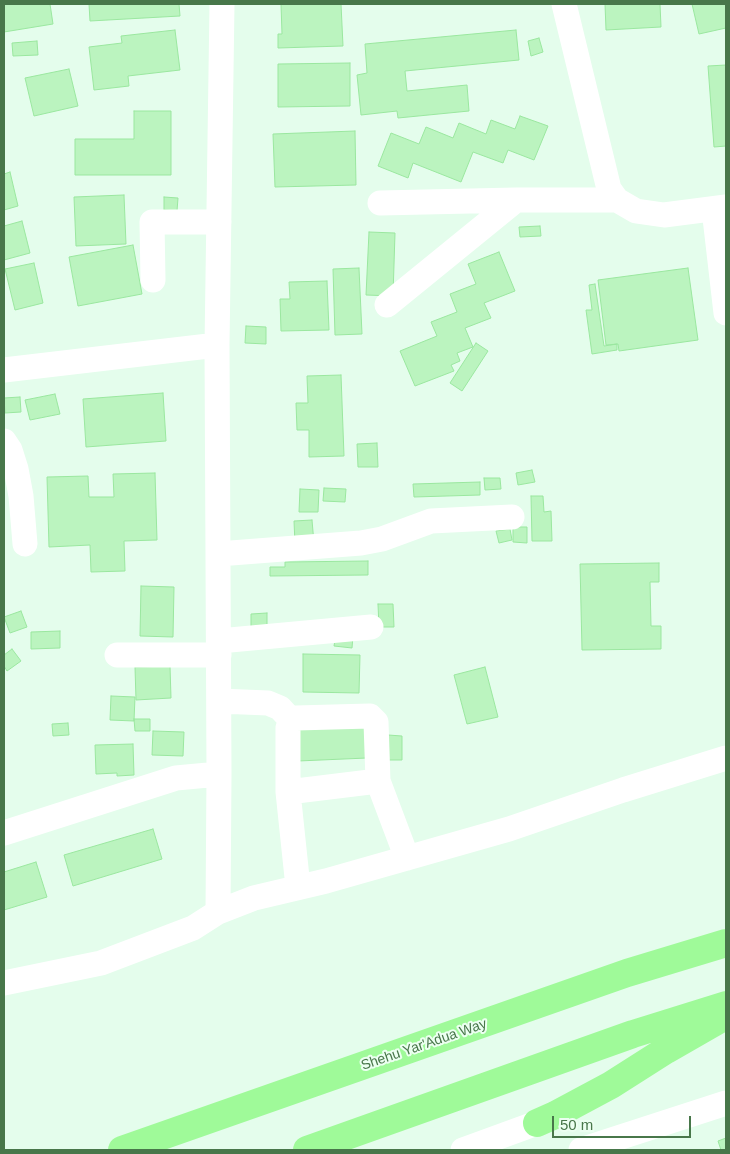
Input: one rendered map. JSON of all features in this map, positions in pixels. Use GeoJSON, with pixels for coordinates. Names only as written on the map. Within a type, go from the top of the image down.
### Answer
{"type":"FeatureCollection","features":[{"type":"Feature","properties":{"kind":"highway","name":"Shehu Yar'Adua Way"},"geometry":{"type":"LineString","coordinates":[[122,1150],[627,973],[714,946],[726,934]]}},
{"type":"Feature","properties":{"kind":"highway"},"geometry":{"type":"LineString","coordinates":[[307,1150],[633,1034],[726,1005]]}},
{"type":"Feature","properties":{"kind":"highway"},"geometry":{"type":"LineString","coordinates":[[537,1123],[611,1085],[726,1015]]}},
{"type":"Feature","properties":{"kind":"street"},"geometry":{"type":"LineString","coordinates":[[218,912],[217,345],[222,4]]}},
{"type":"Feature","properties":{"kind":"street"},"geometry":{"type":"LineString","coordinates":[[564,4],[608,189],[617,200],[636,211],[664,215],[720,208],[726,313]]}},
{"type":"Feature","properties":{"kind":"street"},"geometry":{"type":"LineString","coordinates":[[387,305],[516,200]]}},
{"type":"Feature","properties":{"kind":"street"},"geometry":{"type":"LineString","coordinates":[[380,203],[617,200]]}},
{"type":"Feature","properties":{"kind":"street"},"geometry":{"type":"LineString","coordinates":[[153,280],[152,222],[219,222]]}},
{"type":"Feature","properties":{"kind":"street"},"geometry":{"type":"LineString","coordinates":[[4,370],[217,345]]}},
{"type":"Feature","properties":{"kind":"street"},"geometry":{"type":"LineString","coordinates":[[4,441],[10,450],[16,470],[21,496],[25,544]]}},
{"type":"Feature","properties":{"kind":"street"},"geometry":{"type":"LineString","coordinates":[[218,554],[361,542],[382,538],[431,521],[512,517]]}},
{"type":"Feature","properties":{"kind":"street"},"geometry":{"type":"LineString","coordinates":[[118,655],[219,648],[372,627]]}},
{"type":"Feature","properties":{"kind":"street"},"geometry":{"type":"LineString","coordinates":[[219,701],[268,703],[280,708],[291,720]]}},
{"type":"Feature","properties":{"kind":"street"},"geometry":{"type":"LineString","coordinates":[[298,888],[288,792],[288,728],[291,720],[296,718],[370,716],[376,722],[378,781],[407,858]]}},
{"type":"Feature","properties":{"kind":"street"},"geometry":{"type":"LineString","coordinates":[[4,983],[101,963],[193,928],[218,912],[254,898],[298,888],[509,829],[623,790],[726,758]]}},
{"type":"Feature","properties":{"kind":"street"},"geometry":{"type":"LineString","coordinates":[[4,833],[176,778],[219,774]]}},
{"type":"Feature","properties":{"kind":"street"},"geometry":{"type":"LineString","coordinates":[[288,792],[378,781]]}},
{"type":"Feature","properties":{"kind":"street"},"geometry":{"type":"LineString","coordinates":[[582,1150],[726,1103]]}},
{"type":"Feature","properties":{"kind":"street"},"geometry":{"type":"LineString","coordinates":[[462,1150],[537,1123]]}},
{"type":"Feature","properties":{"kind":"building"},"geometry":{"type":"Polygon","coordinates":[[[4,4],[50,4],[53,24],[4,32],[4,4]]]}},
{"type":"Feature","properties":{"kind":"building"},"geometry":{"type":"Polygon","coordinates":[[[89,4],[179,4],[180,16],[90,21],[89,4]]]}},
{"type":"Feature","properties":{"kind":"building"},"geometry":{"type":"Polygon","coordinates":[[[281,4],[341,4],[343,46],[278,48],[278,34],[282,34],[281,4]]]}},
{"type":"Feature","properties":{"kind":"building"},"geometry":{"type":"Polygon","coordinates":[[[605,4],[660,4],[661,27],[606,30],[605,4]]]}},
{"type":"Feature","properties":{"kind":"building"},"geometry":{"type":"Polygon","coordinates":[[[692,4],[726,4],[726,28],[699,34],[692,4]]]}},
{"type":"Feature","properties":{"kind":"building"},"geometry":{"type":"Polygon","coordinates":[[[175,30],[180,70],[128,76],[129,86],[94,90],[89,47],[122,43],[121,36],[175,30]]]}},
{"type":"Feature","properties":{"kind":"building"},"geometry":{"type":"Polygon","coordinates":[[[516,30],[519,60],[405,71],[407,91],[467,85],[469,111],[398,118],[397,111],[361,115],[357,75],[367,73],[365,44],[516,30]]]}},
{"type":"Feature","properties":{"kind":"building"},"geometry":{"type":"Polygon","coordinates":[[[539,38],[543,52],[531,56],[528,41],[539,38]]]}},
{"type":"Feature","properties":{"kind":"building"},"geometry":{"type":"Polygon","coordinates":[[[37,41],[38,55],[13,56],[12,43],[37,41]]]}},
{"type":"Feature","properties":{"kind":"building"},"geometry":{"type":"Polygon","coordinates":[[[350,63],[350,106],[278,107],[278,64],[350,63]]]}},
{"type":"Feature","properties":{"kind":"building"},"geometry":{"type":"Polygon","coordinates":[[[726,65],[726,146],[714,147],[708,66],[726,65]]]}},
{"type":"Feature","properties":{"kind":"building"},"geometry":{"type":"Polygon","coordinates":[[[69,69],[78,106],[34,116],[25,78],[69,69]]]}},
{"type":"Feature","properties":{"kind":"building"},"geometry":{"type":"Polygon","coordinates":[[[134,111],[171,111],[171,175],[75,175],[75,139],[134,139],[134,111]]]}},
{"type":"Feature","properties":{"kind":"building"},"geometry":{"type":"Polygon","coordinates":[[[520,116],[548,126],[534,160],[508,150],[503,163],[473,152],[461,182],[413,163],[408,178],[378,166],[391,133],[419,144],[426,127],[453,138],[459,123],[486,134],[491,120],[515,129],[520,116]]]}},
{"type":"Feature","properties":{"kind":"building"},"geometry":{"type":"Polygon","coordinates":[[[355,131],[356,185],[275,187],[273,134],[355,131]]]}},
{"type":"Feature","properties":{"kind":"building"},"geometry":{"type":"Polygon","coordinates":[[[10,172],[18,206],[4,210],[4,174],[10,172]]]}},
{"type":"Feature","properties":{"kind":"building"},"geometry":{"type":"Polygon","coordinates":[[[124,195],[126,244],[76,246],[74,197],[124,195]]]}},
{"type":"Feature","properties":{"kind":"building"},"geometry":{"type":"Polygon","coordinates":[[[164,197],[178,198],[177,211],[164,210],[164,197]]]}},
{"type":"Feature","properties":{"kind":"building"},"geometry":{"type":"Polygon","coordinates":[[[22,221],[30,253],[4,260],[4,226],[22,221]]]}},
{"type":"Feature","properties":{"kind":"building"},"geometry":{"type":"Polygon","coordinates":[[[540,226],[541,236],[520,237],[519,227],[540,226]]]}},
{"type":"Feature","properties":{"kind":"building"},"geometry":{"type":"Polygon","coordinates":[[[369,232],[395,233],[393,296],[366,295],[369,232]]]}},
{"type":"Feature","properties":{"kind":"building"},"geometry":{"type":"Polygon","coordinates":[[[133,245],[142,294],[78,306],[69,257],[133,245]]]}},
{"type":"Feature","properties":{"kind":"building"},"geometry":{"type":"Polygon","coordinates":[[[499,252],[515,291],[484,303],[491,318],[465,328],[473,347],[457,353],[460,361],[451,365],[454,371],[415,386],[400,351],[437,336],[431,322],[457,312],[450,294],[476,284],[468,264],[499,252]]]}},
{"type":"Feature","properties":{"kind":"building"},"geometry":{"type":"Polygon","coordinates":[[[34,263],[43,303],[15,310],[5,269],[34,263]]]}},
{"type":"Feature","properties":{"kind":"building"},"geometry":{"type":"Polygon","coordinates":[[[359,268],[362,334],[335,335],[333,269],[359,268]]]}},
{"type":"Feature","properties":{"kind":"building"},"geometry":{"type":"Polygon","coordinates":[[[688,268],[698,340],[619,351],[618,344],[606,345],[598,280],[688,268]]]}},
{"type":"Feature","properties":{"kind":"building"},"geometry":{"type":"Polygon","coordinates":[[[327,281],[329,330],[281,331],[280,299],[290,299],[289,282],[327,281]]]}},
{"type":"Feature","properties":{"kind":"building"},"geometry":{"type":"Polygon","coordinates":[[[595,284],[604,346],[617,344],[617,350],[592,354],[586,310],[592,310],[589,285],[595,284]]]}},
{"type":"Feature","properties":{"kind":"building"},"geometry":{"type":"Polygon","coordinates":[[[246,326],[266,327],[266,344],[245,343],[246,326]]]}},
{"type":"Feature","properties":{"kind":"building"},"geometry":{"type":"Polygon","coordinates":[[[476,343],[488,351],[462,391],[450,383],[476,343]]]}},
{"type":"Feature","properties":{"kind":"building"},"geometry":{"type":"Polygon","coordinates":[[[341,375],[344,456],[309,457],[309,430],[297,430],[296,403],[308,403],[307,376],[341,375]]]}},
{"type":"Feature","properties":{"kind":"building"},"geometry":{"type":"Polygon","coordinates":[[[163,393],[166,441],[86,447],[83,399],[163,393]]]}},
{"type":"Feature","properties":{"kind":"building"},"geometry":{"type":"Polygon","coordinates":[[[55,394],[60,414],[30,420],[25,400],[55,394]]]}},
{"type":"Feature","properties":{"kind":"building"},"geometry":{"type":"Polygon","coordinates":[[[20,397],[21,412],[5,413],[4,398],[20,397]]]}},
{"type":"Feature","properties":{"kind":"building"},"geometry":{"type":"Polygon","coordinates":[[[377,443],[378,467],[358,467],[357,444],[377,443]]]}},
{"type":"Feature","properties":{"kind":"building"},"geometry":{"type":"Polygon","coordinates":[[[532,470],[535,482],[518,485],[516,473],[532,470]]]}},
{"type":"Feature","properties":{"kind":"building"},"geometry":{"type":"Polygon","coordinates":[[[155,473],[157,540],[124,541],[125,571],[91,572],[90,545],[49,547],[47,477],[88,476],[89,497],[114,497],[113,474],[155,473]]]}},
{"type":"Feature","properties":{"kind":"building"},"geometry":{"type":"Polygon","coordinates":[[[484,478],[500,478],[501,489],[485,490],[484,478]]]}},
{"type":"Feature","properties":{"kind":"building"},"geometry":{"type":"Polygon","coordinates":[[[480,482],[480,495],[414,497],[413,484],[480,482]]]}},
{"type":"Feature","properties":{"kind":"building"},"geometry":{"type":"Polygon","coordinates":[[[324,488],[346,489],[345,502],[323,501],[324,488]]]}},
{"type":"Feature","properties":{"kind":"building"},"geometry":{"type":"Polygon","coordinates":[[[300,489],[319,490],[318,512],[299,512],[300,489]]]}},
{"type":"Feature","properties":{"kind":"building"},"geometry":{"type":"Polygon","coordinates":[[[531,496],[543,496],[544,512],[551,511],[552,541],[532,541],[531,496]]]}},
{"type":"Feature","properties":{"kind":"building"},"geometry":{"type":"Polygon","coordinates":[[[312,520],[314,543],[295,544],[294,521],[312,520]]]}},
{"type":"Feature","properties":{"kind":"building"},"geometry":{"type":"Polygon","coordinates":[[[513,527],[527,527],[527,543],[513,542],[513,527]]]}},
{"type":"Feature","properties":{"kind":"building"},"geometry":{"type":"Polygon","coordinates":[[[510,529],[512,540],[499,543],[496,531],[510,529]]]}},
{"type":"Feature","properties":{"kind":"building"},"geometry":{"type":"Polygon","coordinates":[[[368,561],[368,575],[270,576],[270,567],[285,567],[285,562],[368,561]]]}},
{"type":"Feature","properties":{"kind":"building"},"geometry":{"type":"Polygon","coordinates":[[[659,563],[659,582],[650,582],[651,626],[661,626],[661,649],[582,650],[580,564],[659,563]]]}},
{"type":"Feature","properties":{"kind":"building"},"geometry":{"type":"Polygon","coordinates":[[[141,586],[174,587],[173,637],[140,636],[141,586]]]}},
{"type":"Feature","properties":{"kind":"building"},"geometry":{"type":"Polygon","coordinates":[[[378,604],[393,604],[394,627],[379,627],[378,604]]]}},
{"type":"Feature","properties":{"kind":"building"},"geometry":{"type":"Polygon","coordinates":[[[21,611],[27,627],[10,633],[4,617],[21,611]]]}},
{"type":"Feature","properties":{"kind":"building"},"geometry":{"type":"Polygon","coordinates":[[[267,613],[267,629],[251,630],[251,614],[267,613]]]}},
{"type":"Feature","properties":{"kind":"building"},"geometry":{"type":"Polygon","coordinates":[[[60,631],[60,648],[31,649],[31,632],[60,631]]]}},
{"type":"Feature","properties":{"kind":"building"},"geometry":{"type":"Polygon","coordinates":[[[336,634],[353,636],[352,648],[334,646],[336,634]]]}},
{"type":"Feature","properties":{"kind":"building"},"geometry":{"type":"Polygon","coordinates":[[[12,649],[21,661],[7,671],[4,666],[4,655],[12,649]]]}},
{"type":"Feature","properties":{"kind":"building"},"geometry":{"type":"Polygon","coordinates":[[[303,654],[360,655],[359,693],[303,692],[303,654]]]}},
{"type":"Feature","properties":{"kind":"building"},"geometry":{"type":"Polygon","coordinates":[[[170,666],[171,698],[136,700],[135,667],[170,666]]]}},
{"type":"Feature","properties":{"kind":"building"},"geometry":{"type":"Polygon","coordinates":[[[485,667],[498,717],[467,724],[454,675],[485,667]]]}},
{"type":"Feature","properties":{"kind":"building"},"geometry":{"type":"Polygon","coordinates":[[[111,696],[135,697],[134,721],[110,720],[111,696]]]}},
{"type":"Feature","properties":{"kind":"building"},"geometry":{"type":"Polygon","coordinates":[[[365,717],[367,758],[298,761],[296,720],[365,717]]]}},
{"type":"Feature","properties":{"kind":"building"},"geometry":{"type":"Polygon","coordinates":[[[134,719],[150,719],[150,731],[135,731],[134,719]]]}},
{"type":"Feature","properties":{"kind":"building"},"geometry":{"type":"Polygon","coordinates":[[[68,723],[69,735],[53,736],[52,724],[68,723]]]}},
{"type":"Feature","properties":{"kind":"building"},"geometry":{"type":"Polygon","coordinates":[[[153,731],[184,732],[183,756],[152,755],[153,731]]]}},
{"type":"Feature","properties":{"kind":"building"},"geometry":{"type":"Polygon","coordinates":[[[388,735],[402,736],[402,760],[387,760],[388,735]]]}},
{"type":"Feature","properties":{"kind":"building"},"geometry":{"type":"Polygon","coordinates":[[[133,744],[134,775],[117,776],[117,773],[96,774],[95,745],[133,744]]]}},
{"type":"Feature","properties":{"kind":"building"},"geometry":{"type":"Polygon","coordinates":[[[153,829],[162,859],[73,886],[64,855],[153,829]]]}},
{"type":"Feature","properties":{"kind":"building"},"geometry":{"type":"Polygon","coordinates":[[[36,862],[47,897],[4,910],[4,872],[36,862]]]}},
{"type":"Feature","properties":{"kind":"building"},"geometry":{"type":"Polygon","coordinates":[[[726,1138],[726,1150],[721,1150],[718,1141],[726,1138]]]}}]}
